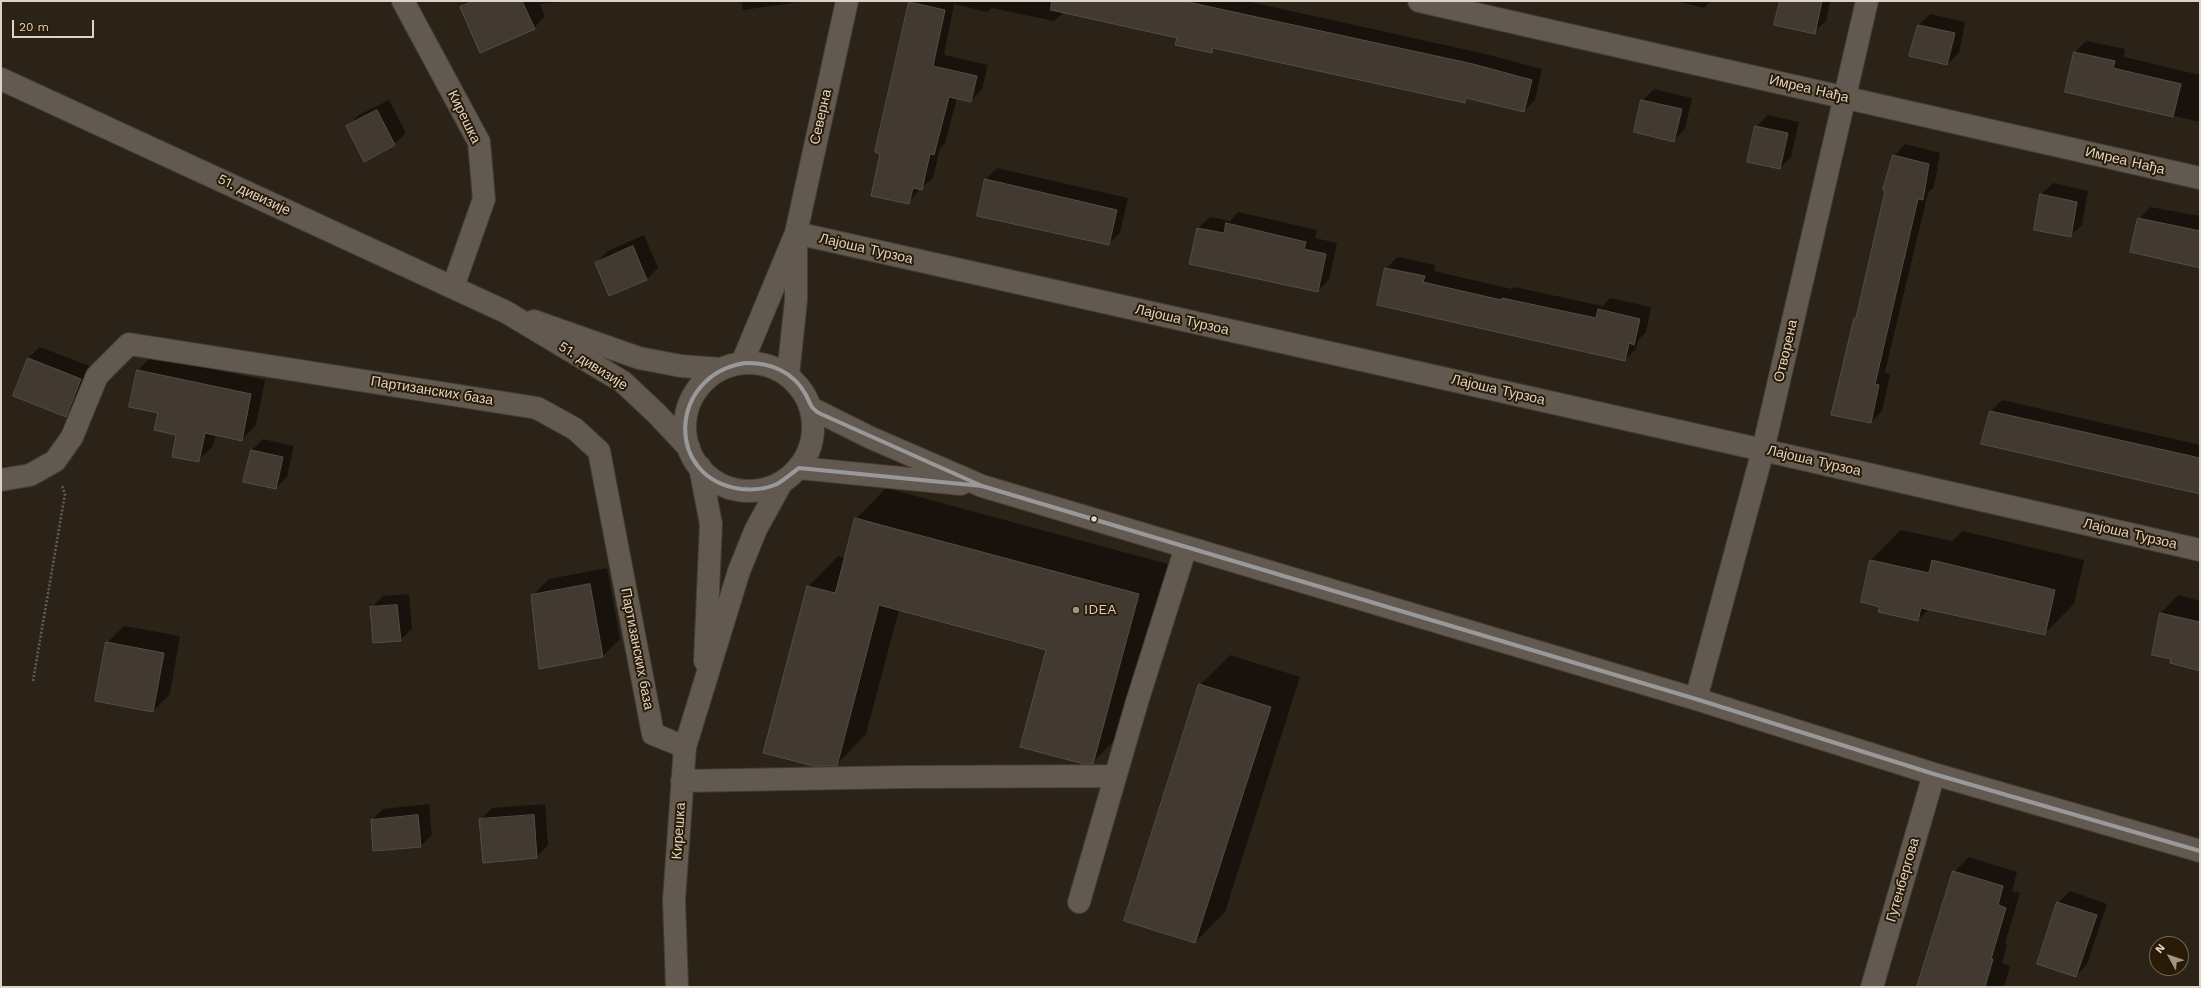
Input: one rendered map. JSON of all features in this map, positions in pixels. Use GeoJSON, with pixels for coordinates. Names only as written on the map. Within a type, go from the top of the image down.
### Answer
{"type":"FeatureCollection","features":[{"type":"Feature","properties":{"kind":"street","name":"Кирешка"},"geometry":{"type":"LineString","coordinates":[[403,1],[479,142],[484,199],[453,287]]}},
{"type":"Feature","properties":{"kind":"street","name":"Северна"},"geometry":{"type":"LineString","coordinates":[[742,363],[796,233],[847,1]]}},
{"type":"Feature","properties":{"kind":"street","name":"Имреа Нађа"},"geometry":{"type":"LineString","coordinates":[[1419,1],[2200,178]]}},
{"type":"Feature","properties":{"kind":"street","name":"Отворена"},"geometry":{"type":"LineString","coordinates":[[1696,699],[1763,450],[1846,98],[1867,1]]}},
{"type":"Feature","properties":{"kind":"street","name":"51. дивизије"},"geometry":{"type":"LineString","coordinates":[[1,79],[506,312],[623,382],[657,414],[688,448]]}},
{"type":"Feature","properties":{"kind":"street","name":"Северна"},"geometry":{"type":"LineString","coordinates":[[788,375],[796,300],[796,233]]}},
{"type":"Feature","properties":{"kind":"street","name":"Лајоша Турзоа"},"geometry":{"type":"LineString","coordinates":[[796,233],[1763,450],[2200,550]]}},
{"type":"Feature","properties":{"kind":"street","name":"51. дивизије"},"geometry":{"type":"LineString","coordinates":[[506,312],[568,331],[639,358],[681,366],[720,369]]}},
{"type":"Feature","properties":{"kind":"street","name":"Партизанских база"},"geometry":{"type":"LineString","coordinates":[[1,480],[30,475],[55,461],[72,437],[97,376],[129,344],[537,408],[575,429],[599,451],[653,734],[685,747]]}},
{"type":"Feature","properties":{"kind":"street"},"geometry":{"type":"LineString","coordinates":[[742,363],[766,364],[788,375],[806,395],[811,408],[813,434],[808,452],[799,468],[782,482],[760,490],[738,490],[717,482],[700,467],[688,448],[685,425],[690,403],[702,383],[720,369],[742,363]]}},
{"type":"Feature","properties":{"kind":"street"},"geometry":{"type":"LineString","coordinates":[[811,408],[869,437],[982,486],[1696,699],[1934,774],[2200,851]]}},
{"type":"Feature","properties":{"kind":"street","name":"Кирешка"},"geometry":{"type":"LineString","coordinates":[[700,467],[711,524],[704,678]]}},
{"type":"Feature","properties":{"kind":"street"},"geometry":{"type":"LineString","coordinates":[[799,468],[982,486]]}},
{"type":"Feature","properties":{"kind":"street","name":"Кирешка"},"geometry":{"type":"LineString","coordinates":[[677,987],[674,900],[685,747],[704,678],[750,543],[782,482]]}},
{"type":"Feature","properties":{"kind":"street"},"geometry":{"type":"LineString","coordinates":[[1078,902],[1115,776],[1186,547]]}},
{"type":"Feature","properties":{"kind":"street","name":"Гутенбергова"},"geometry":{"type":"LineString","coordinates":[[1872,987],[1934,774]]}},
{"type":"Feature","properties":{"kind":"street"},"geometry":{"type":"LineString","coordinates":[[682,781],[904,777],[1115,776]]}},
{"type":"Feature","properties":{"kind":"path"},"geometry":{"type":"LineString","coordinates":[[32,681],[65,494],[55,461]]}},
{"type":"Feature","properties":{"kind":"building"},"geometry":{"type":"Polygon","coordinates":[[[473,1],[522,1],[535,29],[480,53],[460,7],[473,1]]]}},
{"type":"Feature","properties":{"kind":"building"},"geometry":{"type":"Polygon","coordinates":[[[1052,1],[1183,1],[1473,64],[1532,80],[1524,112],[1466,98],[1465,103],[1213,48],[1212,53],[1175,45],[1177,38],[1051,10],[1052,1]]]}},
{"type":"Feature","properties":{"kind":"building"},"geometry":{"type":"Polygon","coordinates":[[[1780,1],[1822,1],[1815,34],[1774,25],[1780,1]]]}},
{"type":"Feature","properties":{"kind":"building"},"geometry":{"type":"Polygon","coordinates":[[[909,2],[945,10],[933,66],[977,76],[971,102],[949,97],[934,155],[930,154],[922,190],[913,188],[909,204],[871,196],[880,154],[875,152],[909,2]]]}},
{"type":"Feature","properties":{"kind":"building"},"geometry":{"type":"Polygon","coordinates":[[[1918,25],[1955,33],[1947,65],[1909,56],[1918,25]]]}},
{"type":"Feature","properties":{"kind":"building"},"geometry":{"type":"Polygon","coordinates":[[[2074,52],[2115,61],[2113,68],[2181,84],[2173,117],[2065,92],[2074,52]]]}},
{"type":"Feature","properties":{"kind":"building"},"geometry":{"type":"Polygon","coordinates":[[[1641,100],[1682,109],[1674,142],[1634,132],[1641,100]]]}},
{"type":"Feature","properties":{"kind":"building"},"geometry":{"type":"Polygon","coordinates":[[[377,110],[395,145],[364,162],[346,126],[377,110]]]}},
{"type":"Feature","properties":{"kind":"building"},"geometry":{"type":"Polygon","coordinates":[[[1755,126],[1788,133],[1780,169],[1747,162],[1755,126]]]}},
{"type":"Feature","properties":{"kind":"building"},"geometry":{"type":"Polygon","coordinates":[[[1893,155],[1929,164],[1923,200],[1918,199],[1875,384],[1879,385],[1871,423],[1831,415],[1854,318],[1856,318],[1885,191],[1883,190],[1893,155]]]}},
{"type":"Feature","properties":{"kind":"building"},"geometry":{"type":"Polygon","coordinates":[[[985,179],[1117,210],[1109,245],[977,216],[985,179]]]}},
{"type":"Feature","properties":{"kind":"building"},"geometry":{"type":"Polygon","coordinates":[[[2040,194],[2077,202],[2071,237],[2034,230],[2040,194]]]}},
{"type":"Feature","properties":{"kind":"building"},"geometry":{"type":"Polygon","coordinates":[[[2138,218],[2200,231],[2200,268],[2130,252],[2138,218]]]}},
{"type":"Feature","properties":{"kind":"building"},"geometry":{"type":"Polygon","coordinates":[[[1226,223],[1306,242],[1304,249],[1326,254],[1318,292],[1189,264],[1197,228],[1224,233],[1226,223]]]}},
{"type":"Feature","properties":{"kind":"building"},"geometry":{"type":"Polygon","coordinates":[[[633,246],[647,280],[609,296],[595,263],[633,246]]]}},
{"type":"Feature","properties":{"kind":"building"},"geometry":{"type":"Polygon","coordinates":[[[1385,268],[1425,276],[1423,282],[1501,300],[1502,298],[1596,318],[1598,309],[1640,319],[1634,345],[1629,343],[1625,361],[1377,305],[1385,268]]]}},
{"type":"Feature","properties":{"kind":"building"},"geometry":{"type":"Polygon","coordinates":[[[28,358],[81,379],[66,417],[13,396],[28,358]]]}},
{"type":"Feature","properties":{"kind":"building"},"geometry":{"type":"Polygon","coordinates":[[[137,370],[251,394],[242,441],[205,433],[199,462],[172,457],[176,435],[154,430],[158,413],[129,407],[137,370]]]}},
{"type":"Feature","properties":{"kind":"building"},"geometry":{"type":"Polygon","coordinates":[[[1990,411],[2200,458],[2200,494],[1981,444],[1990,411]]]}},
{"type":"Feature","properties":{"kind":"building"},"geometry":{"type":"Polygon","coordinates":[[[251,450],[283,457],[276,489],[243,482],[251,450]]]}},
{"type":"Feature","properties":{"kind":"building"},"geometry":{"type":"Polygon","coordinates":[[[855,518],[1139,594],[1093,764],[1084,764],[1020,747],[1046,650],[879,605],[837,766],[814,766],[763,753],[807,586],[835,593],[855,518]]]}},
{"type":"Feature","properties":{"kind":"building"},"geometry":{"type":"Polygon","coordinates":[[[1870,560],[1929,573],[1932,560],[2055,590],[2045,635],[1921,608],[1918,621],[1878,612],[1880,607],[1861,602],[1870,560]]]}},
{"type":"Feature","properties":{"kind":"building"},"geometry":{"type":"Polygon","coordinates":[[[590,584],[603,657],[539,669],[531,595],[590,584]]]}},
{"type":"Feature","properties":{"kind":"building"},"geometry":{"type":"Polygon","coordinates":[[[397,605],[401,641],[373,643],[370,607],[397,605]]]}},
{"type":"Feature","properties":{"kind":"building"},"geometry":{"type":"Polygon","coordinates":[[[2160,613],[2200,622],[2200,671],[2170,663],[2171,659],[2152,655],[2160,613]]]}},
{"type":"Feature","properties":{"kind":"building"},"geometry":{"type":"Polygon","coordinates":[[[106,642],[164,653],[153,712],[95,701],[106,642]]]}},
{"type":"Feature","properties":{"kind":"building"},"geometry":{"type":"Polygon","coordinates":[[[1199,684],[1271,707],[1195,943],[1124,921],[1199,684]]]}},
{"type":"Feature","properties":{"kind":"building"},"geometry":{"type":"Polygon","coordinates":[[[418,815],[421,847],[373,851],[371,820],[418,815]]]}},
{"type":"Feature","properties":{"kind":"building"},"geometry":{"type":"Polygon","coordinates":[[[534,815],[537,858],[483,863],[479,819],[534,815]]]}},
{"type":"Feature","properties":{"kind":"building"},"geometry":{"type":"Polygon","coordinates":[[[1953,871],[2003,886],[1998,905],[2006,908],[1991,959],[1993,959],[1985,987],[1917,987],[1953,871]]]}},
{"type":"Feature","properties":{"kind":"building"},"geometry":{"type":"Polygon","coordinates":[[[2057,902],[2097,915],[2076,977],[2037,964],[2057,902]]]}},
{"type":"Feature","properties":{"kind":"transit line"},"geometry":{"type":"LineString","coordinates":[[745,363],[763,364],[780,370],[788,375],[801,387],[813,408],[821,414],[982,486],[799,468],[777,484],[764,488],[741,489],[716,481],[698,467],[688,448],[685,427],[690,406],[701,386],[720,371],[745,363]]}},
{"type":"Feature","properties":{"kind":"transit line"},"geometry":{"type":"LineString","coordinates":[[982,486],[1696,699],[1934,774],[2200,851]]}},
{"type":"Feature","properties":{"kind":"place","name":"IDEA"},"geometry":{"type":"Point","coordinates":[1076,610]}}]}
